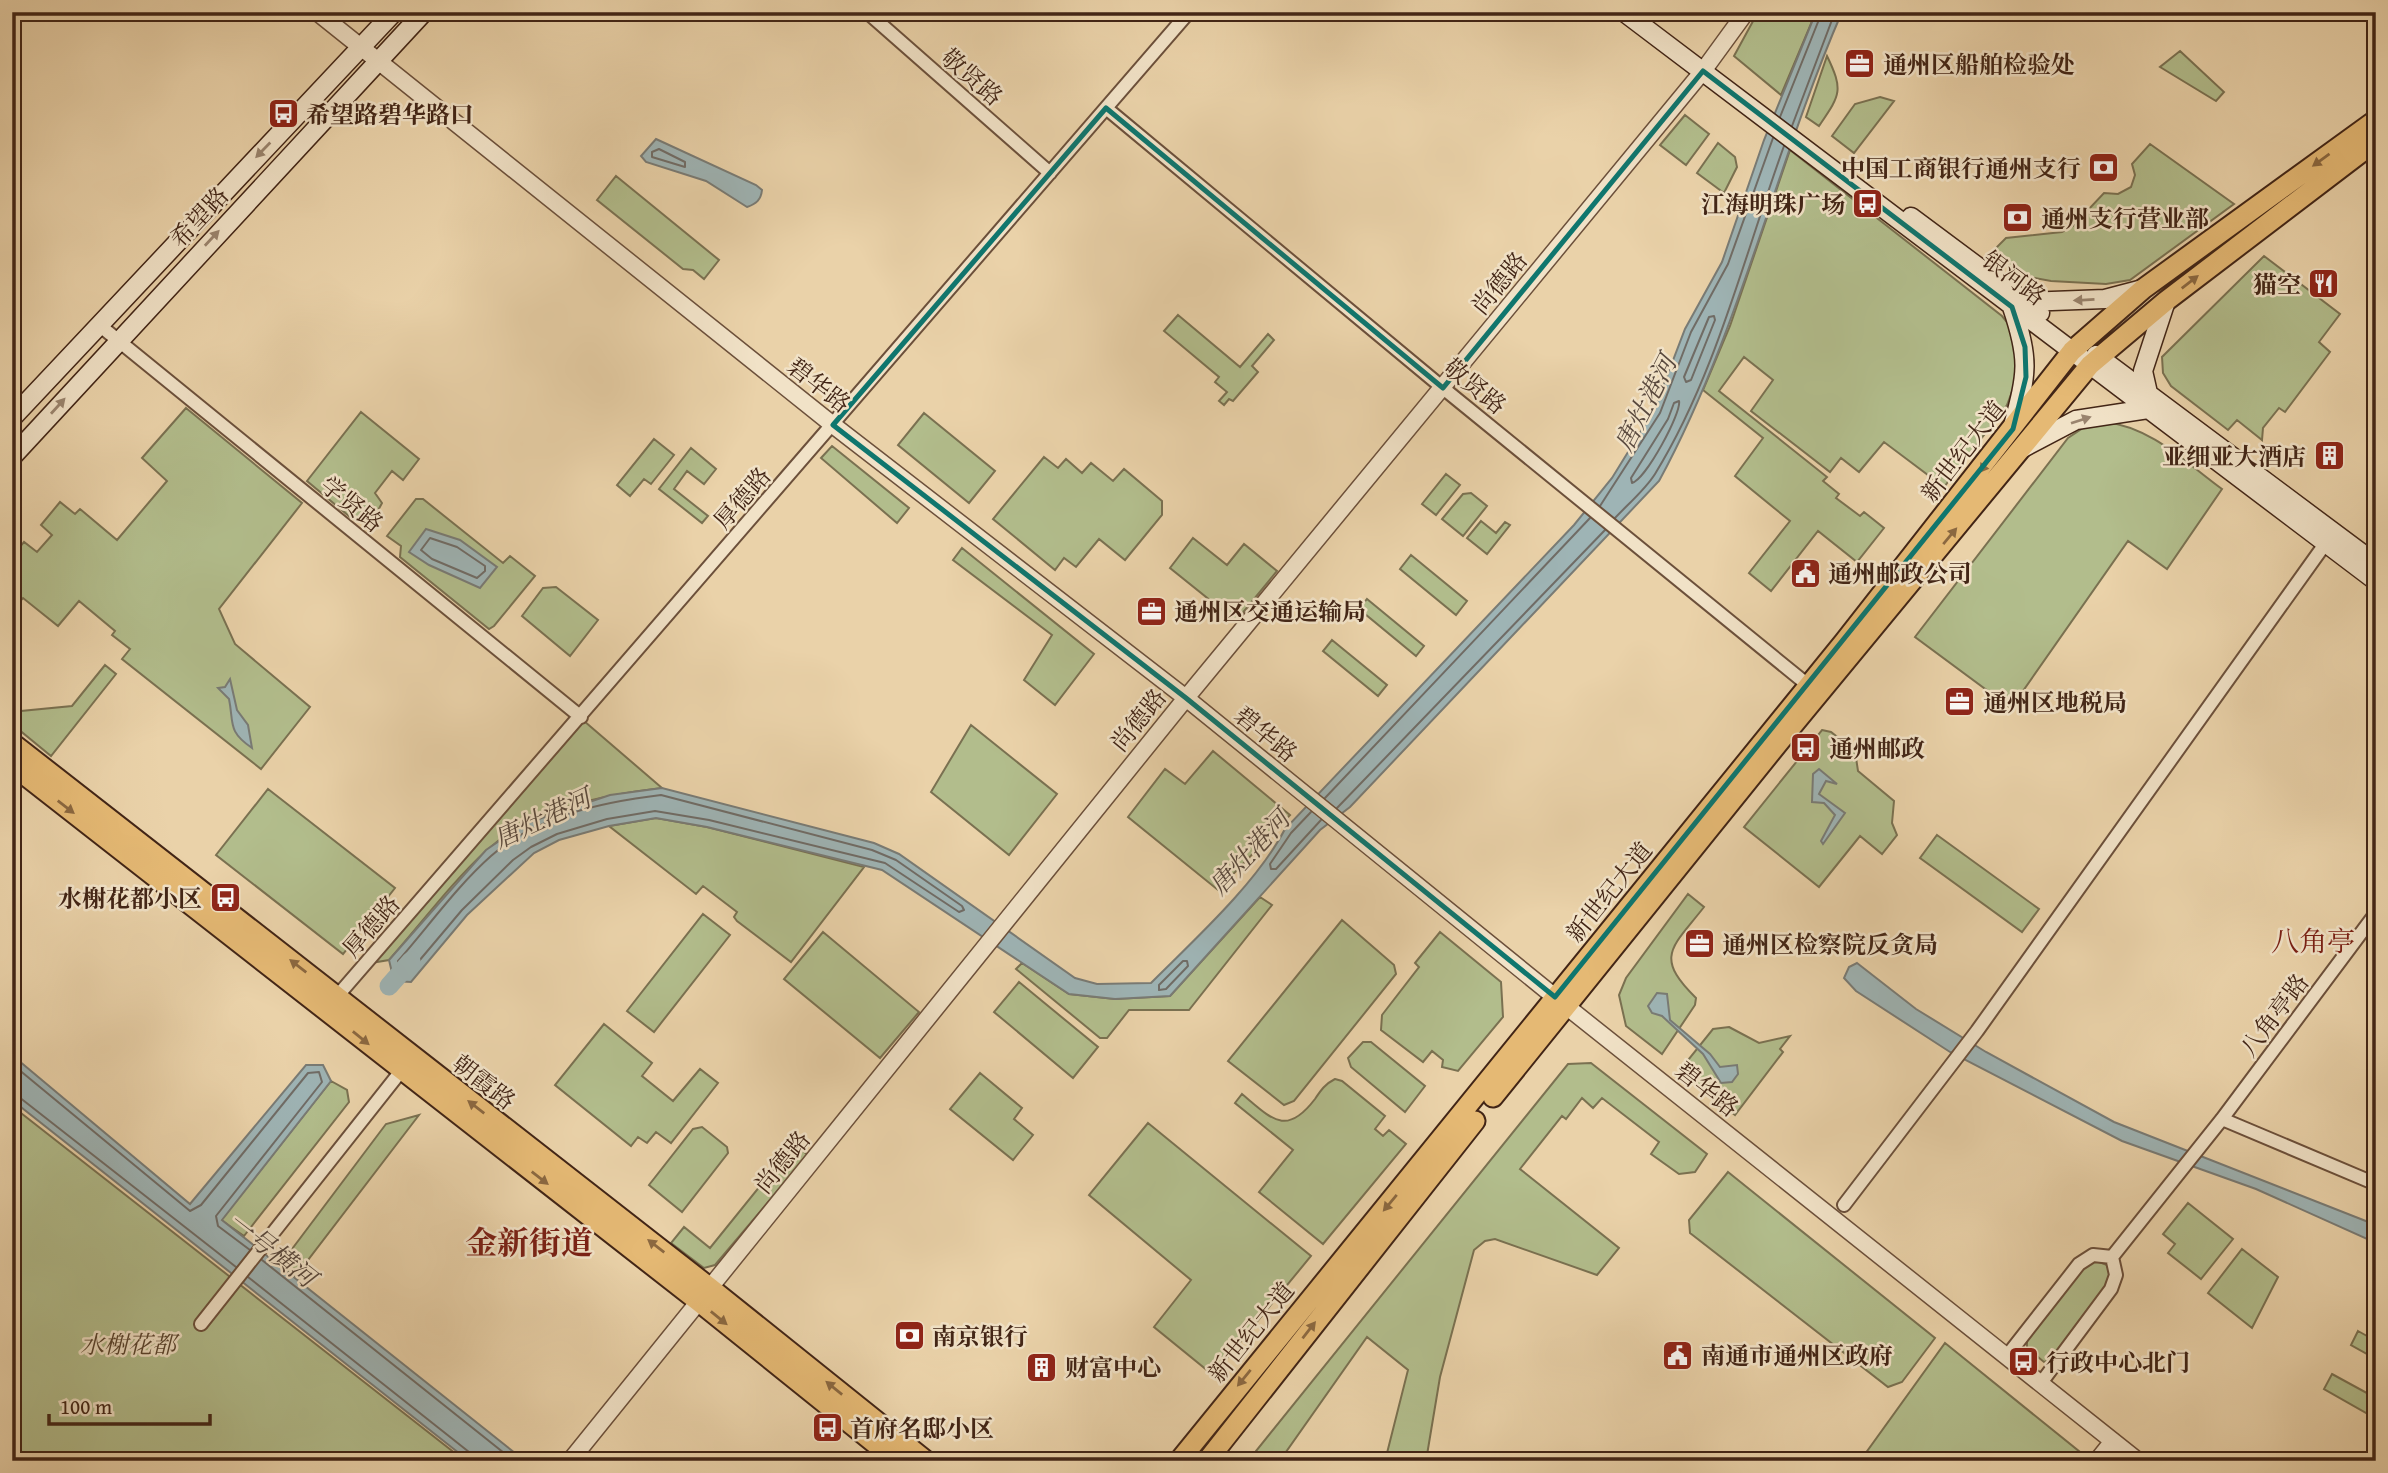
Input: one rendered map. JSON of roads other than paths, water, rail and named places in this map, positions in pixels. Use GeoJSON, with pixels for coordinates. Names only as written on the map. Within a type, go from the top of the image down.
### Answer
{"type":"FeatureCollection","features":[{"type":"Feature","properties":{"kind":"main road","name":"希望路"},"geometry":{"type":"LineString","coordinates":[[12,418],[394,12]]}},
{"type":"Feature","properties":{"kind":"main road","name":"希望路"},"geometry":{"type":"LineString","coordinates":[[12,457],[117,340],[424,12]]}},
{"type":"Feature","properties":{"kind":"main road","name":"银河路"},"geometry":{"type":"LineString","coordinates":[[1624,12],[1706,66]]}},
{"type":"Feature","properties":{"kind":"main road","name":"银河路"},"geometry":{"type":"LineString","coordinates":[[1640,12],[1800,139],[2018,304],[2376,564]]}},
{"type":"Feature","properties":{"kind":"main road","name":"新世纪大道"},"geometry":{"type":"LineString","coordinates":[[1813,689],[1844,642],[2076,347],[2143,289],[2376,120]]}},
{"type":"Feature","properties":{"kind":"main road","name":"新世纪大道"},"geometry":{"type":"LineString","coordinates":[[1179,1461],[1461,1117],[1560,1001],[1813,689],[2095,361],[2166,301],[2376,141]]}},
{"type":"Feature","properties":{"kind":"main road"},"geometry":{"type":"LineString","coordinates":[[2012,429],[2026,377],[2025,347],[2018,304],[2105,299],[2143,289]]}},
{"type":"Feature","properties":{"kind":"main road"},"geometry":{"type":"LineString","coordinates":[[2021,449],[2077,419],[2148,401],[2143,370],[2166,301]]}},
{"type":"Feature","properties":{"kind":"main road","name":"银河路"},"geometry":{"type":"LineString","coordinates":[[2148,401],[2376,582]]}},
{"type":"Feature","properties":{"kind":"main road","name":"朝霞路"},"geometry":{"type":"LineString","coordinates":[[12,743],[407,1064],[704,1294],[926,1461]]}},
{"type":"Feature","properties":{"kind":"main road","name":"朝霞路"},"geometry":{"type":"LineString","coordinates":[[12,765],[331,1003]]}},
{"type":"Feature","properties":{"kind":"main road","name":"新世纪大道"},"geometry":{"type":"LineString","coordinates":[[1207,1461],[1560,1001]]}},
{"type":"Feature","properties":{"kind":"main road","name":"朝霞路"},"geometry":{"type":"LineString","coordinates":[[704,1294],[897,1461]]}},
{"type":"Feature","properties":{"kind":"street","name":"碧华路"},"geometry":{"type":"LineString","coordinates":[[317,12],[833,425],[1186,698],[1339,824],[2138,1461]]}},
{"type":"Feature","properties":{"kind":"street","name":"敬贤路"},"geometry":{"type":"LineString","coordinates":[[866,12],[1050,173]]}},
{"type":"Feature","properties":{"kind":"street","name":"厚德路"},"geometry":{"type":"LineString","coordinates":[[331,1003],[1189,12]]}},
{"type":"Feature","properties":{"kind":"street","name":"尚德路"},"geometry":{"type":"LineString","coordinates":[[570,1461],[1186,698],[1706,66],[1746,12]]}},
{"type":"Feature","properties":{"kind":"street","name":"敬贤路"},"geometry":{"type":"LineString","coordinates":[[1106,108],[1443,388],[1813,689]]}},
{"type":"Feature","properties":{"kind":"street","name":"学贤路"},"geometry":{"type":"LineString","coordinates":[[98,324],[581,717]]}},
{"type":"Feature","properties":{"kind":"street"},"geometry":{"type":"LineString","coordinates":[[1844,1205],[1977,1031],[2325,544]]}},
{"type":"Feature","properties":{"kind":"street","name":"八角亭路"},"geometry":{"type":"LineString","coordinates":[[2112,1257],[2222,1119],[2376,913]]}},
{"type":"Feature","properties":{"kind":"street"},"geometry":{"type":"LineString","coordinates":[[201,1324],[407,1064]]}},
{"type":"Feature","properties":{"kind":"street"},"geometry":{"type":"LineString","coordinates":[[2222,1119],[2376,1184]]}},
{"type":"Feature","properties":{"kind":"street"},"geometry":{"type":"LineString","coordinates":[[2007,1356],[2079,1265],[2093,1255],[2112,1257],[2116,1275],[2111,1290],[2041,1383]]}},
{"type":"Feature","properties":{"kind":"street"},"geometry":{"type":"LineString","coordinates":[[2096,1461],[2113,1441]]}},
{"type":"Feature","properties":{"kind":"water"},"geometry":{"type":"Polygon","coordinates":[[[1816,12],[1842,12],[1818,70],[1712,367],[1659,481],[1350,807],[1320,830],[1170,996],[1115,999],[1069,994],[882,870],[707,827],[656,818],[609,826],[559,840],[534,853],[467,915],[411,982],[394,981],[389,960],[486,850],[524,824],[610,795],[662,788],[874,843],[899,854],[1075,978],[1097,984],[1151,983],[1242,890],[1285,829],[1574,525],[1612,478],[1654,410],[1685,329],[1722,262],[1764,140],[1816,12]]]}},
{"type":"Feature","properties":{"kind":"water"},"geometry":{"type":"Polygon","coordinates":[[[656,139],[756,185],[762,190],[759,199],[747,207],[706,181],[646,162],[641,156],[656,139]]]}},
{"type":"Feature","properties":{"kind":"water"},"geometry":{"type":"Polygon","coordinates":[[[426,529],[460,540],[497,567],[480,588],[429,565],[409,552],[426,529]]]}},
{"type":"Feature","properties":{"kind":"water"},"geometry":{"type":"Polygon","coordinates":[[[230,679],[237,710],[248,725],[252,748],[235,731],[229,699],[218,688],[225,687],[230,679]]]}},
{"type":"Feature","properties":{"kind":"water"},"geometry":{"type":"Polygon","coordinates":[[[1819,769],[1837,784],[1826,781],[1819,794],[1845,813],[1823,844],[1821,841],[1835,815],[1824,803],[1812,802],[1813,774],[1819,769]]]}},
{"type":"Feature","properties":{"kind":"water"},"geometry":{"type":"Polygon","coordinates":[[[1857,963],[1916,1009],[1986,1052],[2114,1122],[2376,1225],[2376,1243],[2256,1189],[2122,1141],[1950,1052],[1856,991],[1844,978],[1849,967],[1857,963]]]}},
{"type":"Feature","properties":{"kind":"water"},"geometry":{"type":"Polygon","coordinates":[[[1657,993],[1667,994],[1670,1020],[1710,1054],[1720,1067],[1737,1065],[1738,1074],[1732,1082],[1721,1083],[1703,1054],[1662,1016],[1652,1013],[1648,1006],[1657,993]]]}},
{"type":"Feature","properties":{"kind":"water"},"geometry":{"type":"Polygon","coordinates":[[[12,1055],[190,1204],[306,1065],[323,1065],[331,1081],[222,1220],[525,1461],[469,1461],[12,1100],[12,1055]]]}},
{"type":"Feature","properties":{"kind":"waterway","name":"唐灶港河"},"geometry":{"type":"LineString","coordinates":[[389,986],[411,961]]}},
{"type":"Feature","properties":{"kind":"place","name":"通州区船舶检验处"},"geometry":{"type":"Point","coordinates":[1860,64]}},
{"type":"Feature","properties":{"kind":"place","name":"希望路碧华路口"},"geometry":{"type":"Point","coordinates":[283,114]}},
{"type":"Feature","properties":{"kind":"place","name":"中国工商银行通州支行"},"geometry":{"type":"Point","coordinates":[2104,168]}},
{"type":"Feature","properties":{"kind":"place","name":"江海明珠广场"},"geometry":{"type":"Point","coordinates":[1868,204]}},
{"type":"Feature","properties":{"kind":"place","name":"通州支行营业部"},"geometry":{"type":"Point","coordinates":[2018,218]}},
{"type":"Feature","properties":{"kind":"place","name":"猫空"},"geometry":{"type":"Point","coordinates":[2324,284]}},
{"type":"Feature","properties":{"kind":"place","name":"亚细亚大酒店"},"geometry":{"type":"Point","coordinates":[2329,456]}},
{"type":"Feature","properties":{"kind":"place","name":"通州邮政公司"},"geometry":{"type":"Point","coordinates":[1805,573]}},
{"type":"Feature","properties":{"kind":"place","name":"通州区交通运输局"},"geometry":{"type":"Point","coordinates":[1151,611]}},
{"type":"Feature","properties":{"kind":"place","name":"通州区地税局"},"geometry":{"type":"Point","coordinates":[1960,702]}},
{"type":"Feature","properties":{"kind":"place","name":"通州邮政"},"geometry":{"type":"Point","coordinates":[1806,748]}},
{"type":"Feature","properties":{"kind":"place","name":"水榭花都小区"},"geometry":{"type":"Point","coordinates":[225,898]}},
{"type":"Feature","properties":{"kind":"place","name":"通州区检察院反贪局"},"geometry":{"type":"Point","coordinates":[1699,944]}},
{"type":"Feature","properties":{"kind":"place","name":"南京银行"},"geometry":{"type":"Point","coordinates":[909,1336]}},
{"type":"Feature","properties":{"kind":"place","name":"南通市通州区政府"},"geometry":{"type":"Point","coordinates":[1678,1355]}},
{"type":"Feature","properties":{"kind":"place","name":"行政中心北门"},"geometry":{"type":"Point","coordinates":[2023,1362]}},
{"type":"Feature","properties":{"kind":"place","name":"财富中心"},"geometry":{"type":"Point","coordinates":[1042,1367]}},
{"type":"Feature","properties":{"kind":"place","name":"首府名邸小区"},"geometry":{"type":"Point","coordinates":[827,1428]}},
{"type":"Feature","properties":{"kind":"district","name":"八角亭"},"geometry":{"type":"Point","coordinates":[2313,940]}},
{"type":"Feature","properties":{"kind":"district","name":"金新街道"},"geometry":{"type":"Point","coordinates":[529,1242]}},
{"type":"Feature","properties":{"kind":"water label","name":"一号横河"},"geometry":{"type":"Point","coordinates":[272,1249]}},
{"type":"Feature","properties":{"kind":"park label","name":"水榭花都"},"geometry":{"type":"Point","coordinates":[128,1344]}}]}
